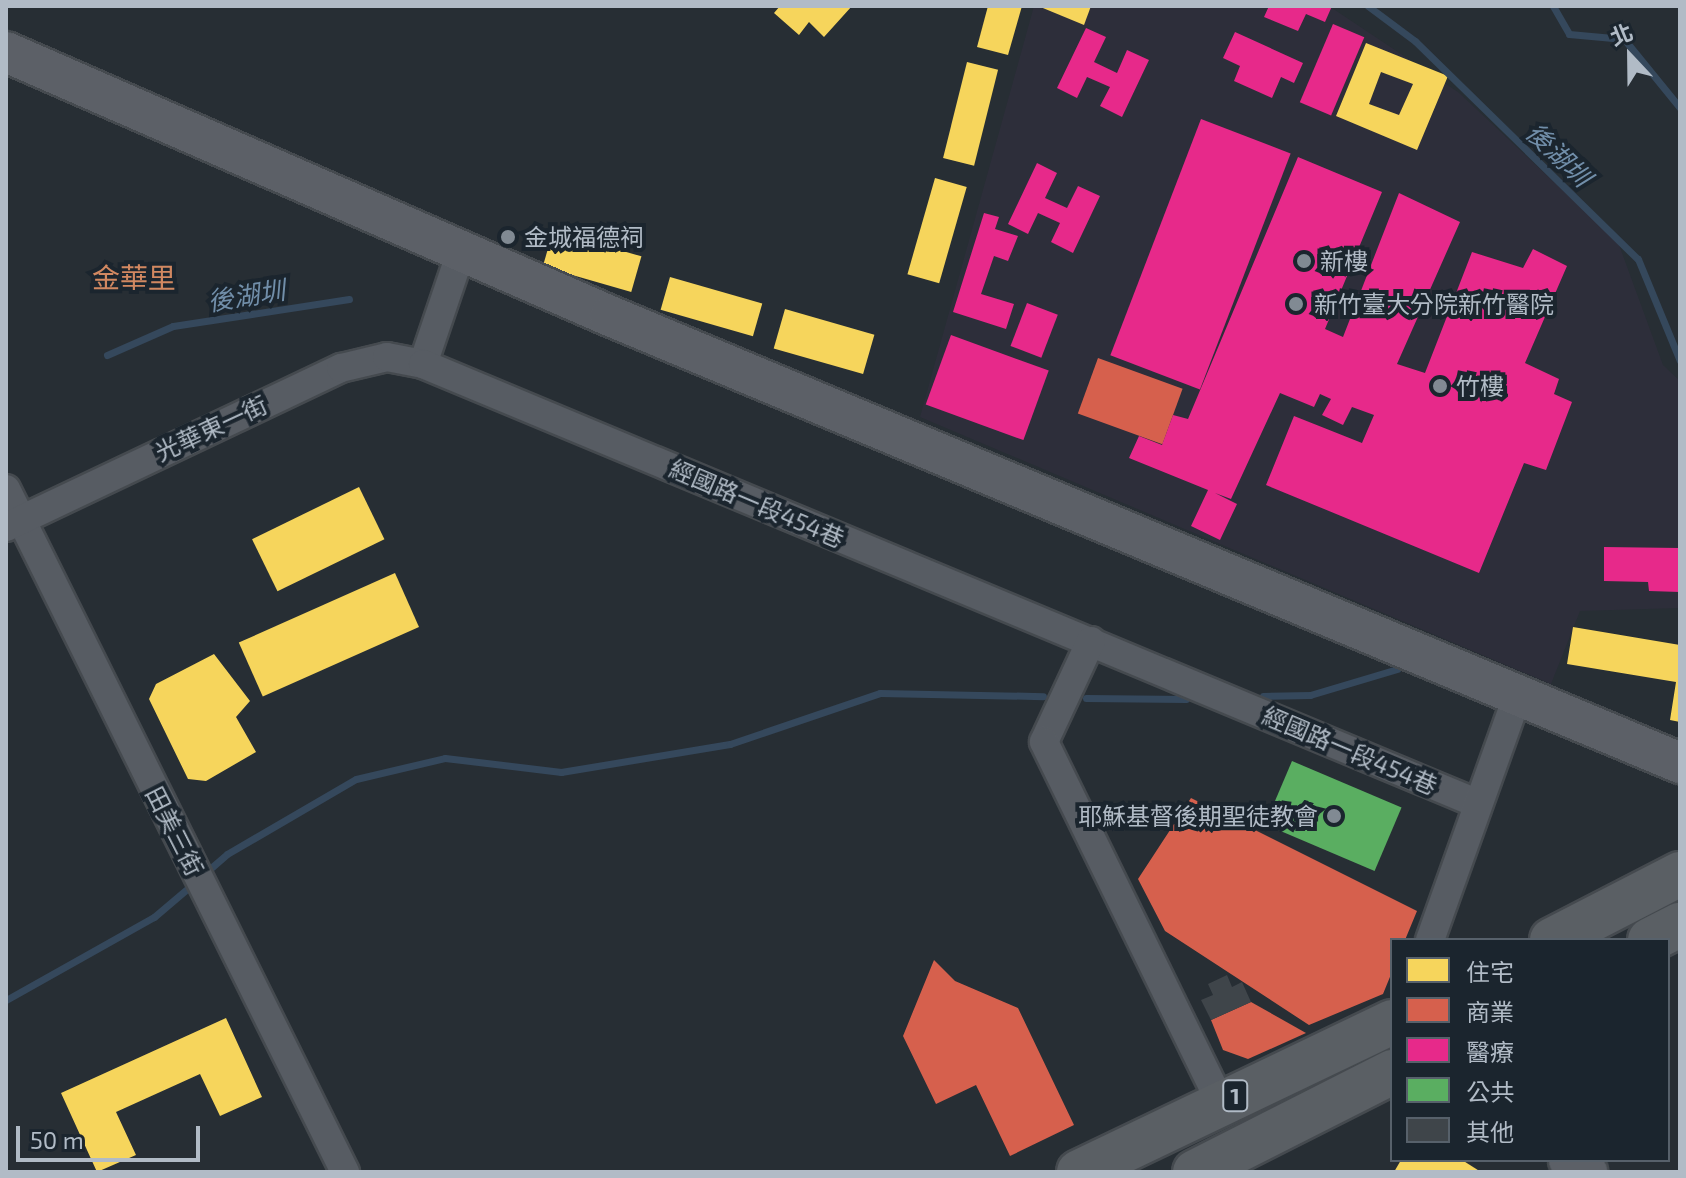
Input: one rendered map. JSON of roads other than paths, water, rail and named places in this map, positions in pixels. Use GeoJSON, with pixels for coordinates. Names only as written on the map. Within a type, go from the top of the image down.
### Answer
{"type":"FeatureCollection","features":[{"type":"Feature","properties":{"kind":"main road"},"geometry":{"type":"LineString","coordinates":[[1556,938],[1680,874]]}},
{"type":"Feature","properties":{"kind":"main road"},"geometry":{"type":"LineString","coordinates":[[1654,938],[1680,925]]}},
{"type":"Feature","properties":{"kind":"main road","name":"1"},"geometry":{"type":"LineString","coordinates":[[1079,1172],[1390,1023]]}},
{"type":"Feature","properties":{"kind":"main road","name":"1"},"geometry":{"type":"LineString","coordinates":[[1195,1172],[1390,1073]]}},
{"type":"Feature","properties":{"kind":"street"},"geometry":{"type":"LineString","coordinates":[[6,52],[461,252],[1680,763]]}},
{"type":"Feature","properties":{"kind":"street"},"geometry":{"type":"LineString","coordinates":[[423,364],[461,252]]}},
{"type":"Feature","properties":{"kind":"street","name":"光華東一街"},"geometry":{"type":"LineString","coordinates":[[13,523],[341,368],[387,357],[423,364]]}},
{"type":"Feature","properties":{"kind":"street","name":"經國路一段454巷"},"geometry":{"type":"LineString","coordinates":[[423,364],[1476,803]]}},
{"type":"Feature","properties":{"kind":"street","name":"田美三街"},"geometry":{"type":"LineString","coordinates":[[6,489],[13,523],[191,864],[345,1172]]}},
{"type":"Feature","properties":{"kind":"street"},"geometry":{"type":"LineString","coordinates":[[1091,641],[1044,742],[1221,1103]]}},
{"type":"Feature","properties":{"kind":"street"},"geometry":{"type":"LineString","coordinates":[[1431,938],[1476,803],[1518,694]]}},
{"type":"Feature","properties":{"kind":"waterway","name":"後湖圳"},"geometry":{"type":"LineString","coordinates":[[1368,6],[1415,41],[1638,259],[1680,361]]}},
{"type":"Feature","properties":{"kind":"waterway"},"geometry":{"type":"LineString","coordinates":[[1553,6],[1569,34],[1624,39],[1680,108]]}},
{"type":"Feature","properties":{"kind":"waterway","name":"後湖圳"},"geometry":{"type":"LineString","coordinates":[[107,355],[173,326],[349,299]]}},
{"type":"Feature","properties":{"kind":"waterway"},"geometry":{"type":"LineString","coordinates":[[1263,696],[1310,695],[1397,669]]}},
{"type":"Feature","properties":{"kind":"waterway"},"geometry":{"type":"LineString","coordinates":[[204,874],[227,854],[356,779],[445,758],[561,772],[730,744],[880,693],[1043,696]]}},
{"type":"Feature","properties":{"kind":"waterway"},"geometry":{"type":"LineString","coordinates":[[1086,698],[1186,699]]}},
{"type":"Feature","properties":{"kind":"waterway"},"geometry":{"type":"LineString","coordinates":[[6,1000],[154,917],[194,883]]}},
{"type":"Feature","properties":{"kind":"place","name":"金城福德祠"},"geometry":{"type":"Point","coordinates":[508,237]}},
{"type":"Feature","properties":{"kind":"place","name":"新樓"},"geometry":{"type":"Point","coordinates":[1304,261]}},
{"type":"Feature","properties":{"kind":"place","name":"新竹臺大分院新竹醫院"},"geometry":{"type":"Point","coordinates":[1296,304]}},
{"type":"Feature","properties":{"kind":"place","name":"竹樓"},"geometry":{"type":"Point","coordinates":[1440,386]}},
{"type":"Feature","properties":{"kind":"place","name":"耶穌基督後期聖徒教會"},"geometry":{"type":"Point","coordinates":[1334,816]}},
{"type":"Feature","properties":{"kind":"district","name":"金華里"},"geometry":{"type":"Point","coordinates":[134,277]}}]}
